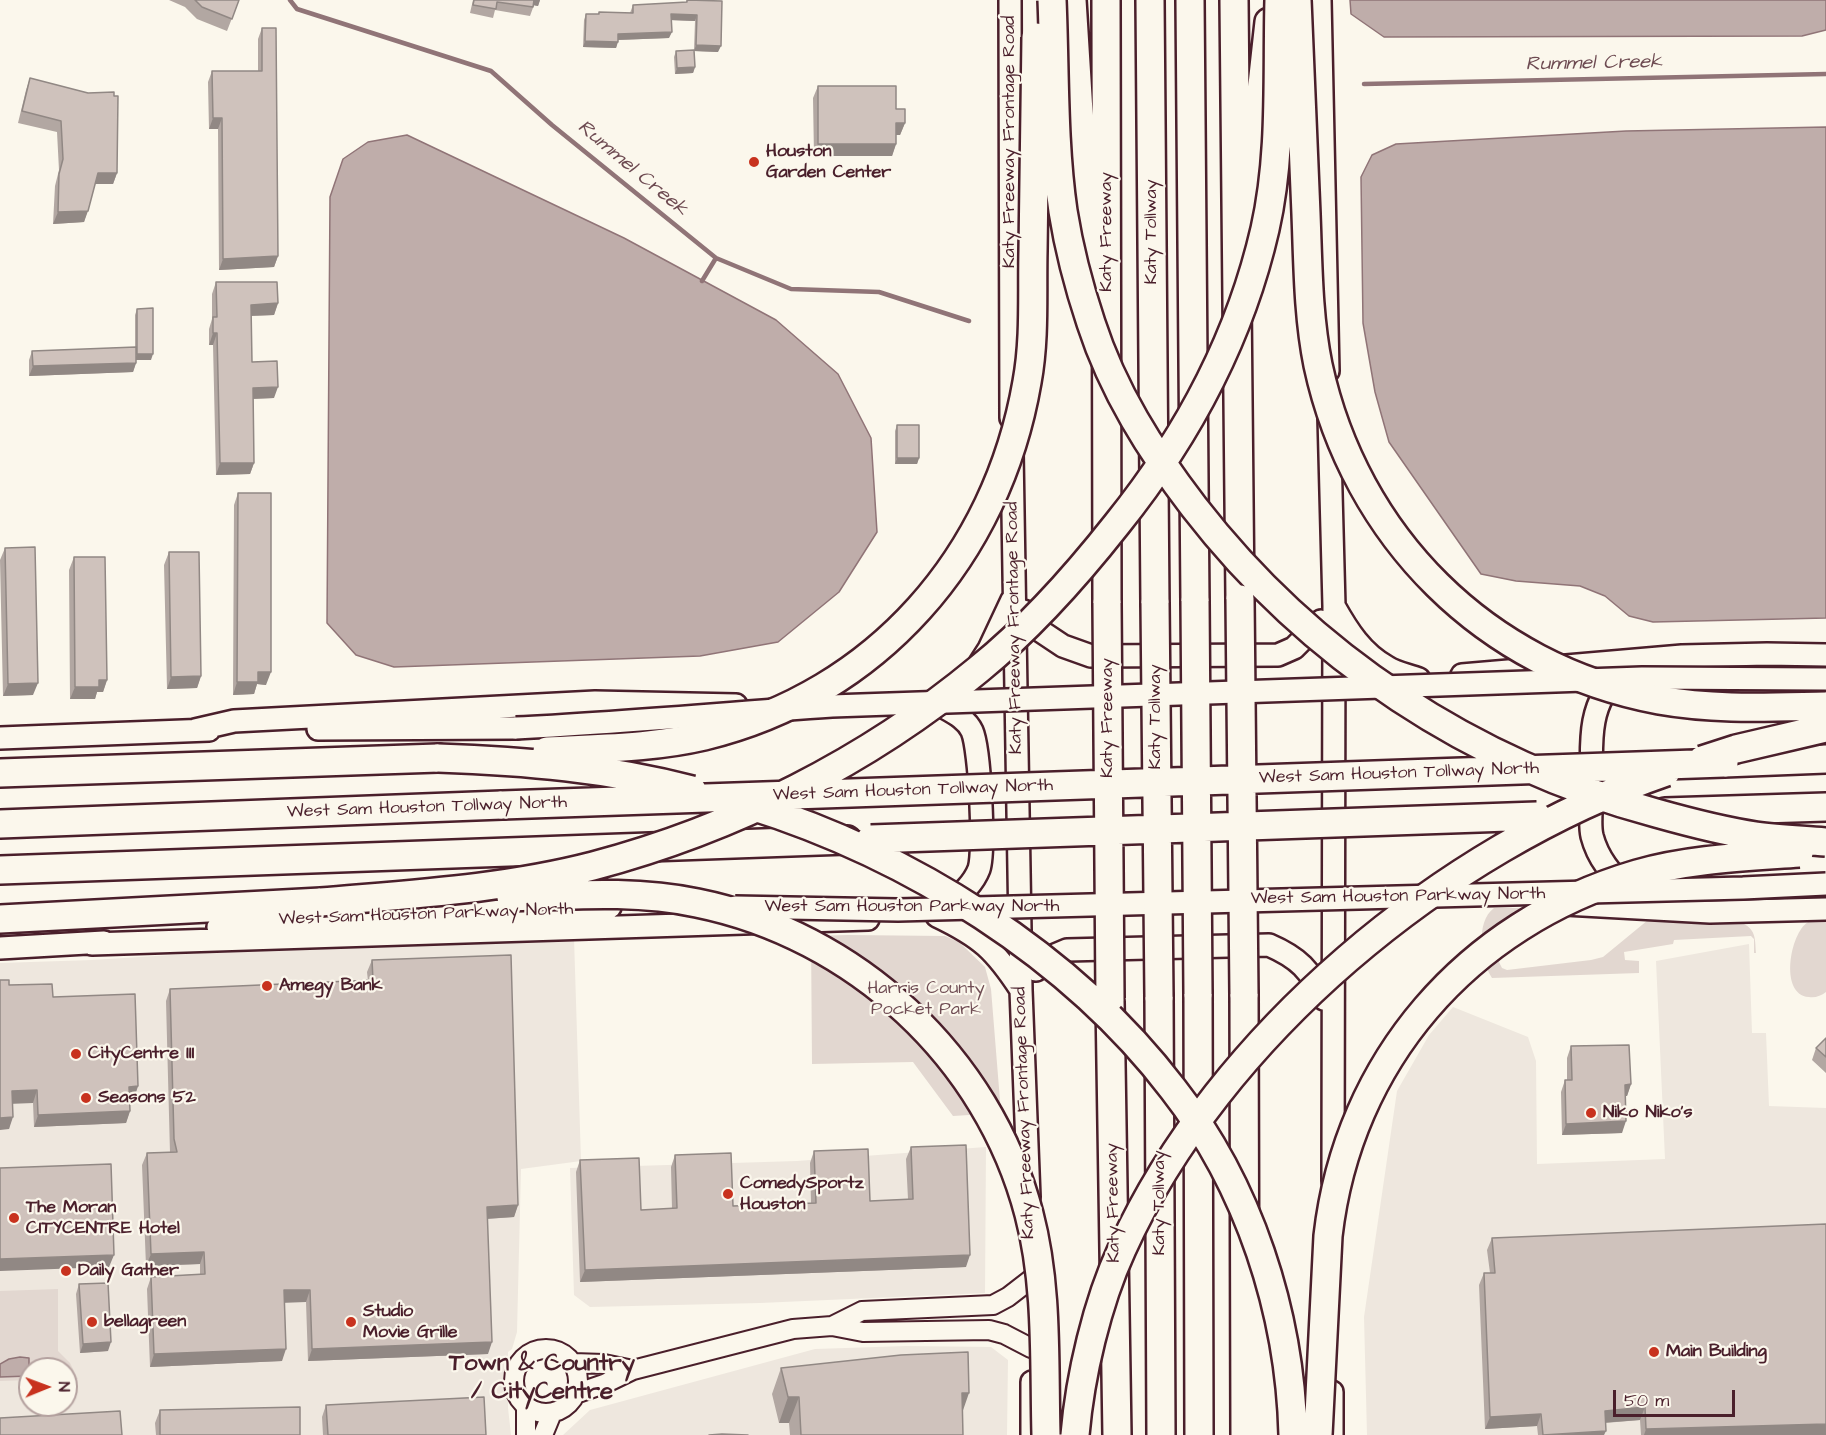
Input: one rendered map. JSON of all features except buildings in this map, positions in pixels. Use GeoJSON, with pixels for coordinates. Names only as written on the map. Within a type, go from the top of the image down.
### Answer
{"type":"FeatureCollection","features":[{"type":"Feature","properties":{"kind":"highway"},"geometry":{"type":"LineString","coordinates":[[0,773],[438,758],[642,746],[703,736],[763,717],[802,699],[859,664],[904,625],[945,579],[979,526],[1007,466],[1017,433],[1028,380],[1032,323],[1037,0]]}},
{"type":"Feature","properties":{"kind":"highway"},"geometry":{"type":"LineString","coordinates":[[1052,0],[1057,150],[1062,201],[1074,265],[1094,334],[1115,383],[1149,444],[1203,518],[1259,582],[1321,640],[1395,696],[1508,760],[1588,793],[1675,819],[1755,836],[1826,842]]}},
{"type":"Feature","properties":{"kind":"highway"},"geometry":{"type":"LineString","coordinates":[[1072,0],[1085,208],[1108,442]]}},
{"type":"Feature","properties":{"kind":"highway","name":"Katy Freeway"},"geometry":{"type":"LineString","coordinates":[[1106,0],[1110,998],[1117,1435]]}},
{"type":"Feature","properties":{"kind":"highway","name":"Katy Tollway"},"geometry":{"type":"LineString","coordinates":[[1150,0],[1161,1435]]}},
{"type":"Feature","properties":{"kind":"highway"},"geometry":{"type":"LineString","coordinates":[[1190,0],[1199,1435]]}},
{"type":"Feature","properties":{"kind":"highway"},"geometry":{"type":"LineString","coordinates":[[1234,0],[1244,994],[1245,1435]]}},
{"type":"Feature","properties":{"kind":"highway"},"geometry":{"type":"LineString","coordinates":[[1238,397],[1262,85],[1271,0]]}},
{"type":"Feature","properties":{"kind":"highway"},"geometry":{"type":"LineString","coordinates":[[321,902],[465,889],[534,879],[593,866],[678,840],[764,804],[871,747],[980,668],[1017,634],[1079,571],[1159,469],[1211,381],[1236,325],[1256,267],[1274,178],[1279,92],[1279,0]]}},
{"type":"Feature","properties":{"kind":"highway"},"geometry":{"type":"LineString","coordinates":[[1297,0],[1309,271],[1315,344],[1324,386],[1344,447],[1363,487],[1386,525],[1429,577],[1477,619],[1529,654],[1591,683],[1658,700],[1694,705],[1727,708],[1826,706]]}},
{"type":"Feature","properties":{"kind":"highway"},"geometry":{"type":"LineString","coordinates":[[1075,1435],[1082,1380],[1093,1335],[1120,1251],[1141,1209],[1194,1125],[1252,1054],[1306,998],[1390,925],[1466,870],[1589,803],[1657,775],[1736,749],[1826,728]]}},
{"type":"Feature","properties":{"kind":"highway"},"geometry":{"type":"LineString","coordinates":[[438,758],[566,765],[632,776],[777,814],[895,865],[999,927],[1036,954],[1095,1003],[1124,1031],[1174,1090],[1214,1150],[1253,1233],[1276,1307],[1289,1376],[1293,1435]]}},
{"type":"Feature","properties":{"kind":"highway","name":"West Sam Houston Tollway North"},"geometry":{"type":"LineString","coordinates":[[0,824],[1826,759]]}},
{"type":"Feature","properties":{"kind":"highway"},"geometry":{"type":"LineString","coordinates":[[0,870],[1826,807]]}},
{"type":"Feature","properties":{"kind":"highway"},"geometry":{"type":"LineString","coordinates":[[1318,1435],[1328,1236],[1331,1206],[1340,1165],[1375,1082],[1406,1033],[1428,1007],[1456,976],[1495,943],[1545,911],[1606,884],[1639,874],[1699,862],[1826,851]]}},
{"type":"Feature","properties":{"kind":"highway"},"geometry":{"type":"LineString","coordinates":[[0,919],[321,902],[632,895],[670,898],[718,908],[777,927],[831,954],[860,972],[905,1008],[946,1053],[981,1100],[1013,1163],[1030,1215],[1042,1284],[1046,1435]]}},
{"type":"Feature","properties":{"kind":"highway"},"geometry":{"type":"LineString","coordinates":[[1244,1105],[1268,1360],[1272,1435]]}},
{"type":"Feature","properties":{"kind":"highway"},"geometry":{"type":"LineString","coordinates":[[1108,1435],[1116,1378]]}},
{"type":"Feature","properties":{"kind":"main road","name":"Katy Freeway Frontage Road"},"geometry":{"type":"LineString","coordinates":[[1010,0],[1011,418],[1021,990],[1028,1134],[1032,1435]]}},
{"type":"Feature","properties":{"kind":"main road"},"geometry":{"type":"LineString","coordinates":[[1320,0],[1334,606],[1332,1435]]}},
{"type":"Feature","properties":{"kind":"main road"},"geometry":{"type":"LineString","coordinates":[[1014,595],[1036,628],[1063,646],[1091,656],[1278,655],[1294,648],[1313,632],[1334,606]]}},
{"type":"Feature","properties":{"kind":"main road"},"geometry":{"type":"LineString","coordinates":[[940,705],[969,680],[989,649],[1014,595]]}},
{"type":"Feature","properties":{"kind":"main road"},"geometry":{"type":"LineString","coordinates":[[1334,606],[1350,635],[1369,654],[1389,669],[1419,679]]}},
{"type":"Feature","properties":{"kind":"main road"},"geometry":{"type":"LineString","coordinates":[[195,730],[234,721],[595,702],[1016,707],[1334,693],[1419,679],[1682,656],[1826,655]]}},
{"type":"Feature","properties":{"kind":"main road"},"geometry":{"type":"LineString","coordinates":[[1656,910],[1627,891],[1607,869],[1592,835],[1594,717],[1601,698],[1614,681],[1646,664],[1682,656]]}},
{"type":"Feature","properties":{"kind":"main road"},"geometry":{"type":"LineString","coordinates":[[0,738],[195,730],[516,728],[608,724],[718,713],[832,706],[1630,678],[1826,679]]}},
{"type":"Feature","properties":{"kind":"main road"},"geometry":{"type":"LineString","coordinates":[[937,916],[966,889],[978,870],[982,853],[978,750],[971,730],[961,718],[940,705]]}},
{"type":"Feature","properties":{"kind":"main road","name":"West Sam Houston Parkway North"},"geometry":{"type":"LineString","coordinates":[[0,948],[92,944],[288,919],[648,906],[898,910],[1695,890],[1826,884]]}},
{"type":"Feature","properties":{"kind":"main road"},"geometry":{"type":"LineString","coordinates":[[92,944],[1406,903],[1505,902],[1710,912],[1826,909]]}},
{"type":"Feature","properties":{"kind":"main road"},"geometry":{"type":"LineString","coordinates":[[1333,1028],[1339,987],[1356,947],[1364,934],[1380,918],[1406,903]]}},
{"type":"Feature","properties":{"kind":"main road"},"geometry":{"type":"LineString","coordinates":[[937,916],[966,930],[984,943],[1002,962],[1021,990],[1032,974],[1048,958],[1066,950],[1269,945],[1289,954],[1303,964],[1318,986],[1327,1005],[1333,1028]]}},
{"type":"Feature","properties":{"kind":"street"},"geometry":{"type":"LineString","coordinates":[[832,1326],[862,1311],[993,1305],[1030,1280]]}},
{"type":"Feature","properties":{"kind":"street"},"geometry":{"type":"LineString","coordinates":[[575,1394],[604,1384],[633,1370],[793,1329],[832,1326],[863,1332],[988,1330],[1004,1334],[1031,1348]]}},
{"type":"Feature","properties":{"kind":"street"},"geometry":{"type":"LineString","coordinates":[[526,1406],[543,1413],[552,1413],[561,1410],[569,1403],[578,1384],[573,1363],[565,1355],[556,1350],[545,1349],[525,1356],[519,1364],[514,1382],[516,1391],[526,1406],[526,1435]]}},
{"type":"Feature","properties":{"kind":"street"},"geometry":{"type":"LineString","coordinates":[[573,1363],[604,1364],[633,1370]]}},
{"type":"Feature","properties":{"kind":"street"},"geometry":{"type":"LineString","coordinates":[[543,1435],[552,1413]]}},
{"type":"Feature","properties":{"kind":"shaded area"},"geometry":{"type":"Polygon","coordinates":[[[1350,0],[1826,0],[1826,30],[1802,36],[1384,37],[1351,14],[1350,0]]]}},
{"type":"Feature","properties":{"kind":"shaded area"},"geometry":{"type":"Polygon","coordinates":[[[1826,127],[1826,618],[1653,622],[1629,616],[1605,596],[1580,586],[1516,581],[1481,574],[1389,442],[1375,392],[1363,323],[1361,177],[1372,155],[1396,144],[1626,131],[1826,127]]]}},
{"type":"Feature","properties":{"kind":"shaded area"},"geometry":{"type":"Polygon","coordinates":[[[407,135],[624,238],[776,320],[838,374],[871,438],[877,532],[839,592],[778,642],[700,656],[394,667],[356,655],[327,623],[330,197],[343,159],[368,142],[407,135]]]}},
{"type":"Feature","properties":{"kind":"shaded area"},"geometry":{"type":"Polygon","coordinates":[[[574,938],[581,1161],[521,1169],[517,1332],[512,1349],[508,1352],[508,1408],[511,1435],[0,1435],[0,963],[92,960],[333,945],[574,938]]]}},
{"type":"Feature","properties":{"kind":"shaded area"},"geometry":{"type":"Polygon","coordinates":[[[1749,944],[1752,1033],[1766,1033],[1769,1106],[1826,1108],[1826,1435],[1367,1435],[1364,1317],[1397,1091],[1429,1035],[1453,1007],[1528,1037],[1536,1061],[1537,1164],[1665,1159],[1656,961],[1749,944]]]}},
{"type":"Feature","properties":{"kind":"shaded area"},"geometry":{"type":"Polygon","coordinates":[[[986,1147],[985,1293],[760,1303],[590,1307],[574,1295],[570,1168],[797,1161],[986,1147]]]}},
{"type":"Feature","properties":{"kind":"shaded area"},"geometry":{"type":"Polygon","coordinates":[[[906,1346],[991,1347],[1008,1360],[1007,1435],[563,1435],[590,1410],[815,1349],[906,1346]]]}},
{"type":"Feature","properties":{"kind":"shaded area"},"geometry":{"type":"Polygon","coordinates":[[[18,1357],[18,1376],[0,1377],[0,1364],[18,1357]]]}},
{"type":"Feature","properties":{"kind":"green space"},"geometry":{"type":"Polygon","coordinates":[[[1494,908],[1549,908],[1505,946],[1499,962],[1502,968],[1507,970],[1603,957],[1648,920],[1740,922],[1754,934],[1756,953],[1754,953],[1754,939],[1751,936],[1674,940],[1673,944],[1624,952],[1625,960],[1639,961],[1639,973],[1492,978],[1485,962],[1482,932],[1488,914],[1494,908]]]}},
{"type":"Feature","properties":{"kind":"green space"},"geometry":{"type":"Polygon","coordinates":[[[1826,919],[1826,992],[1809,997],[1800,994],[1794,986],[1790,963],[1792,950],[1796,938],[1808,922],[1826,919]]]}},
{"type":"Feature","properties":{"kind":"green space","name":"Harris County Pocket Park"},"geometry":{"type":"Polygon","coordinates":[[[811,936],[945,936],[959,942],[985,967],[991,989],[1001,1113],[953,1116],[913,1062],[812,1064],[811,936]]]}},
{"type":"Feature","properties":{"kind":"green space"},"geometry":{"type":"Polygon","coordinates":[[[58,1289],[58,1351],[64,1357],[18,1357],[18,1380],[0,1381],[0,1291],[58,1289]]]}},
{"type":"Feature","properties":{"kind":"waterway","name":"Rummel Creek"},"geometry":{"type":"LineString","coordinates":[[290,0],[297,9],[491,71],[552,125],[716,258],[791,289],[879,292],[969,321]]}},
{"type":"Feature","properties":{"kind":"waterway","name":"Rummel Creek"},"geometry":{"type":"LineString","coordinates":[[1364,84],[1826,74]]}},
{"type":"Feature","properties":{"kind":"waterway"},"geometry":{"type":"LineString","coordinates":[[702,281],[716,258]]}},
{"type":"Feature","properties":{"kind":"place","name":"Houston Garden Center"},"geometry":{"type":"Point","coordinates":[754,162]}},
{"type":"Feature","properties":{"kind":"place","name":"Amegy Bank"},"geometry":{"type":"Point","coordinates":[267,986]}},
{"type":"Feature","properties":{"kind":"place","name":"CityCentre III"},"geometry":{"type":"Point","coordinates":[76,1054]}},
{"type":"Feature","properties":{"kind":"place","name":"Seasons 52"},"geometry":{"type":"Point","coordinates":[86,1098]}},
{"type":"Feature","properties":{"kind":"place","name":"Niko Niko's"},"geometry":{"type":"Point","coordinates":[1591,1113]}},
{"type":"Feature","properties":{"kind":"place","name":"ComedySportz Houston"},"geometry":{"type":"Point","coordinates":[728,1194]}},
{"type":"Feature","properties":{"kind":"place","name":"The Moran CITYCENTRE Hotel"},"geometry":{"type":"Point","coordinates":[14,1218]}},
{"type":"Feature","properties":{"kind":"place","name":"Daily Gather"},"geometry":{"type":"Point","coordinates":[66,1271]}},
{"type":"Feature","properties":{"kind":"place","name":"bellagreen"},"geometry":{"type":"Point","coordinates":[92,1322]}},
{"type":"Feature","properties":{"kind":"place","name":"Studio Movie Grille"},"geometry":{"type":"Point","coordinates":[351,1322]}},
{"type":"Feature","properties":{"kind":"place","name":"Main Building"},"geometry":{"type":"Point","coordinates":[1654,1352]}},
{"type":"Feature","properties":{"kind":"district","name":"Town & Country / CityCentre"},"geometry":{"type":"Point","coordinates":[542,1379]}}]}
